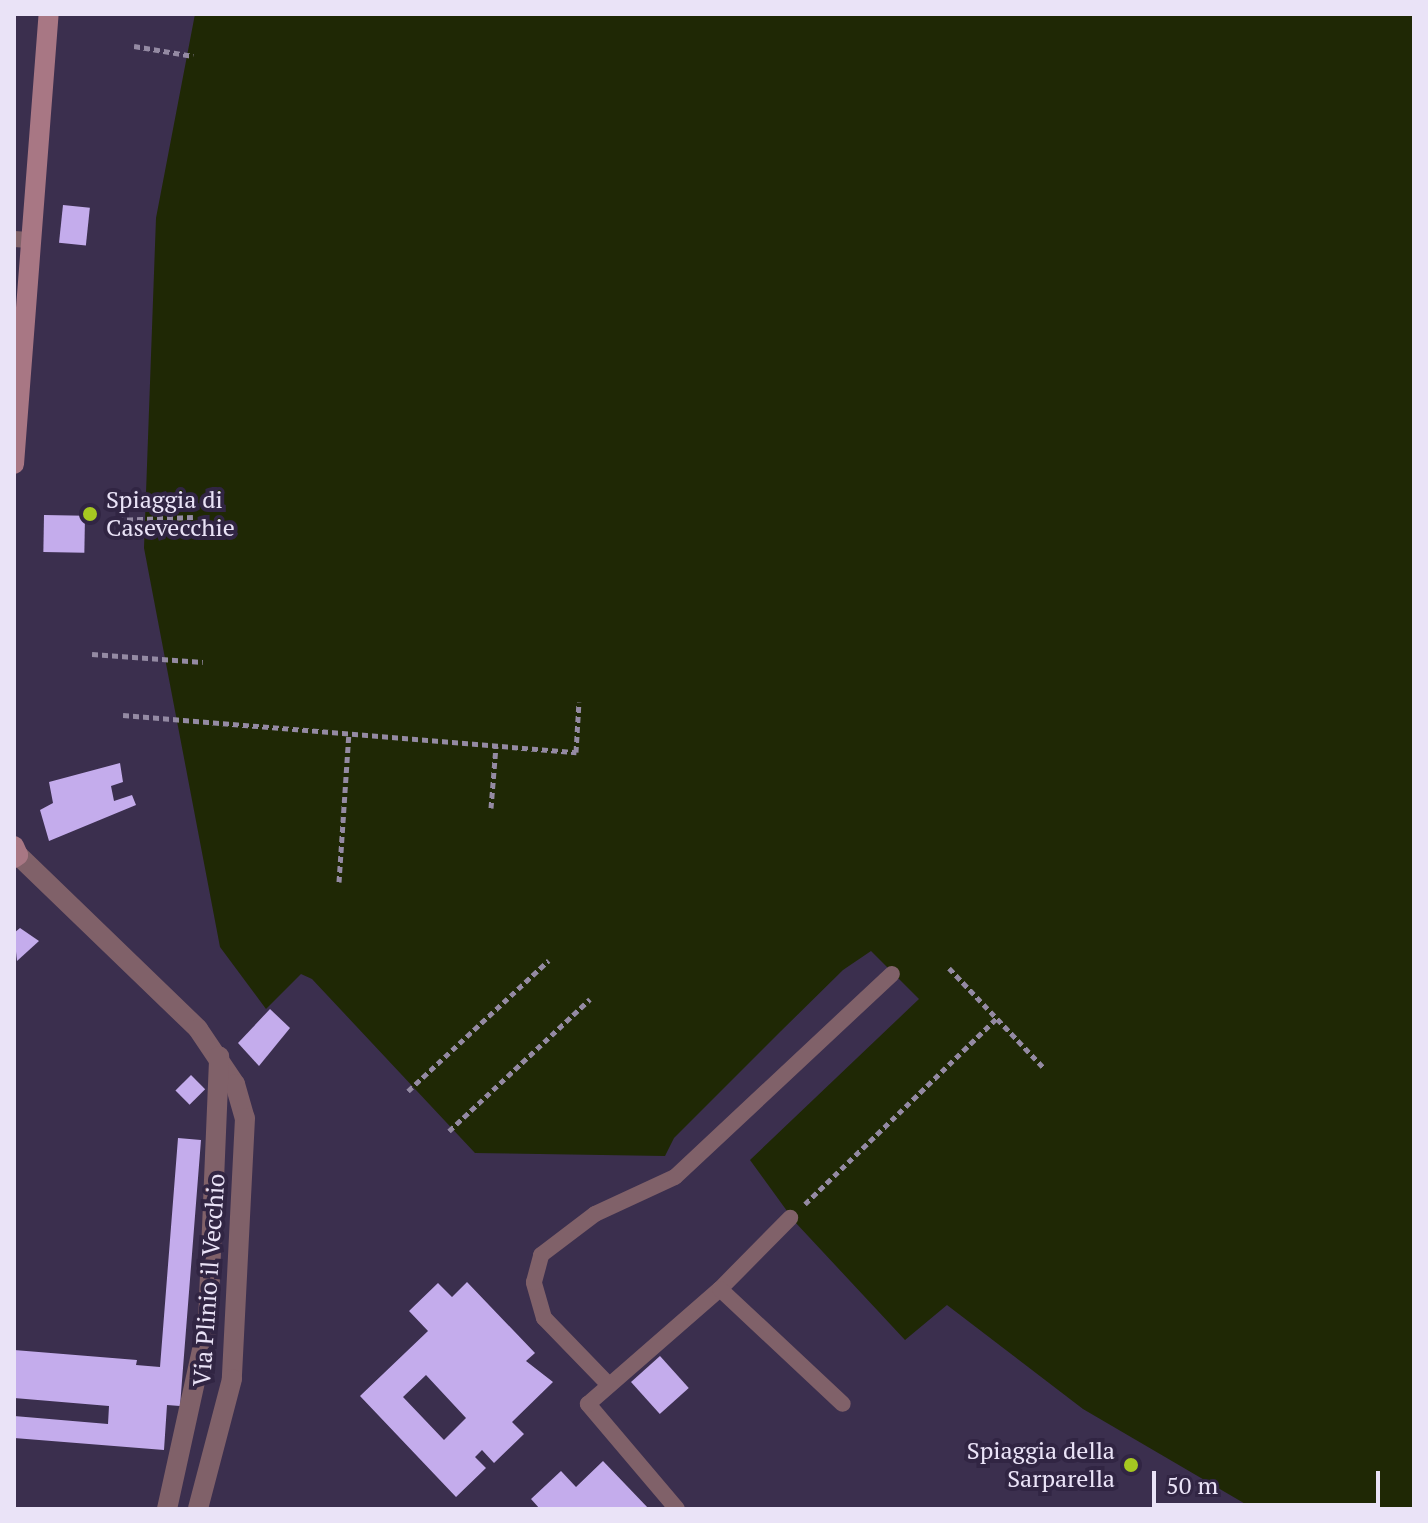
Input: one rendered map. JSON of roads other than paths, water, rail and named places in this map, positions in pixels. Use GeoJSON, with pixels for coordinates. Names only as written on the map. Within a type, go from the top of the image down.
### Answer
{"type":"FeatureCollection","features":[{"type":"Feature","properties":{"kind":"main road"},"geometry":{"type":"LineString","coordinates":[[14,464],[22,240],[49,14]]}},
{"type":"Feature","properties":{"kind":"street","name":"Via Plinio il Vecchio"},"geometry":{"type":"LineString","coordinates":[[15,853],[198,1029],[235,1084],[245,1118],[232,1379],[198,1509]]}},
{"type":"Feature","properties":{"kind":"street","name":"Via Plinio il Vecchio"},"geometry":{"type":"LineString","coordinates":[[167,1509],[208,1323],[219,1056]]}},
{"type":"Feature","properties":{"kind":"lane"},"geometry":{"type":"LineString","coordinates":[[608,1384],[544,1318],[534,1282],[541,1255],[595,1214],[675,1177],[892,974]]}},
{"type":"Feature","properties":{"kind":"lane"},"geometry":{"type":"LineString","coordinates":[[677,1509],[588,1404],[720,1289],[790,1218]]}},
{"type":"Feature","properties":{"kind":"lane"},"geometry":{"type":"LineString","coordinates":[[720,1289],[843,1404]]}},
{"type":"Feature","properties":{"kind":"place","name":"Spiaggia di Casevecchie"},"geometry":{"type":"Point","coordinates":[90,514]}},
{"type":"Feature","properties":{"kind":"place","name":"Spiaggia della Sarparella"},"geometry":{"type":"Point","coordinates":[1131,1465]}}]}
